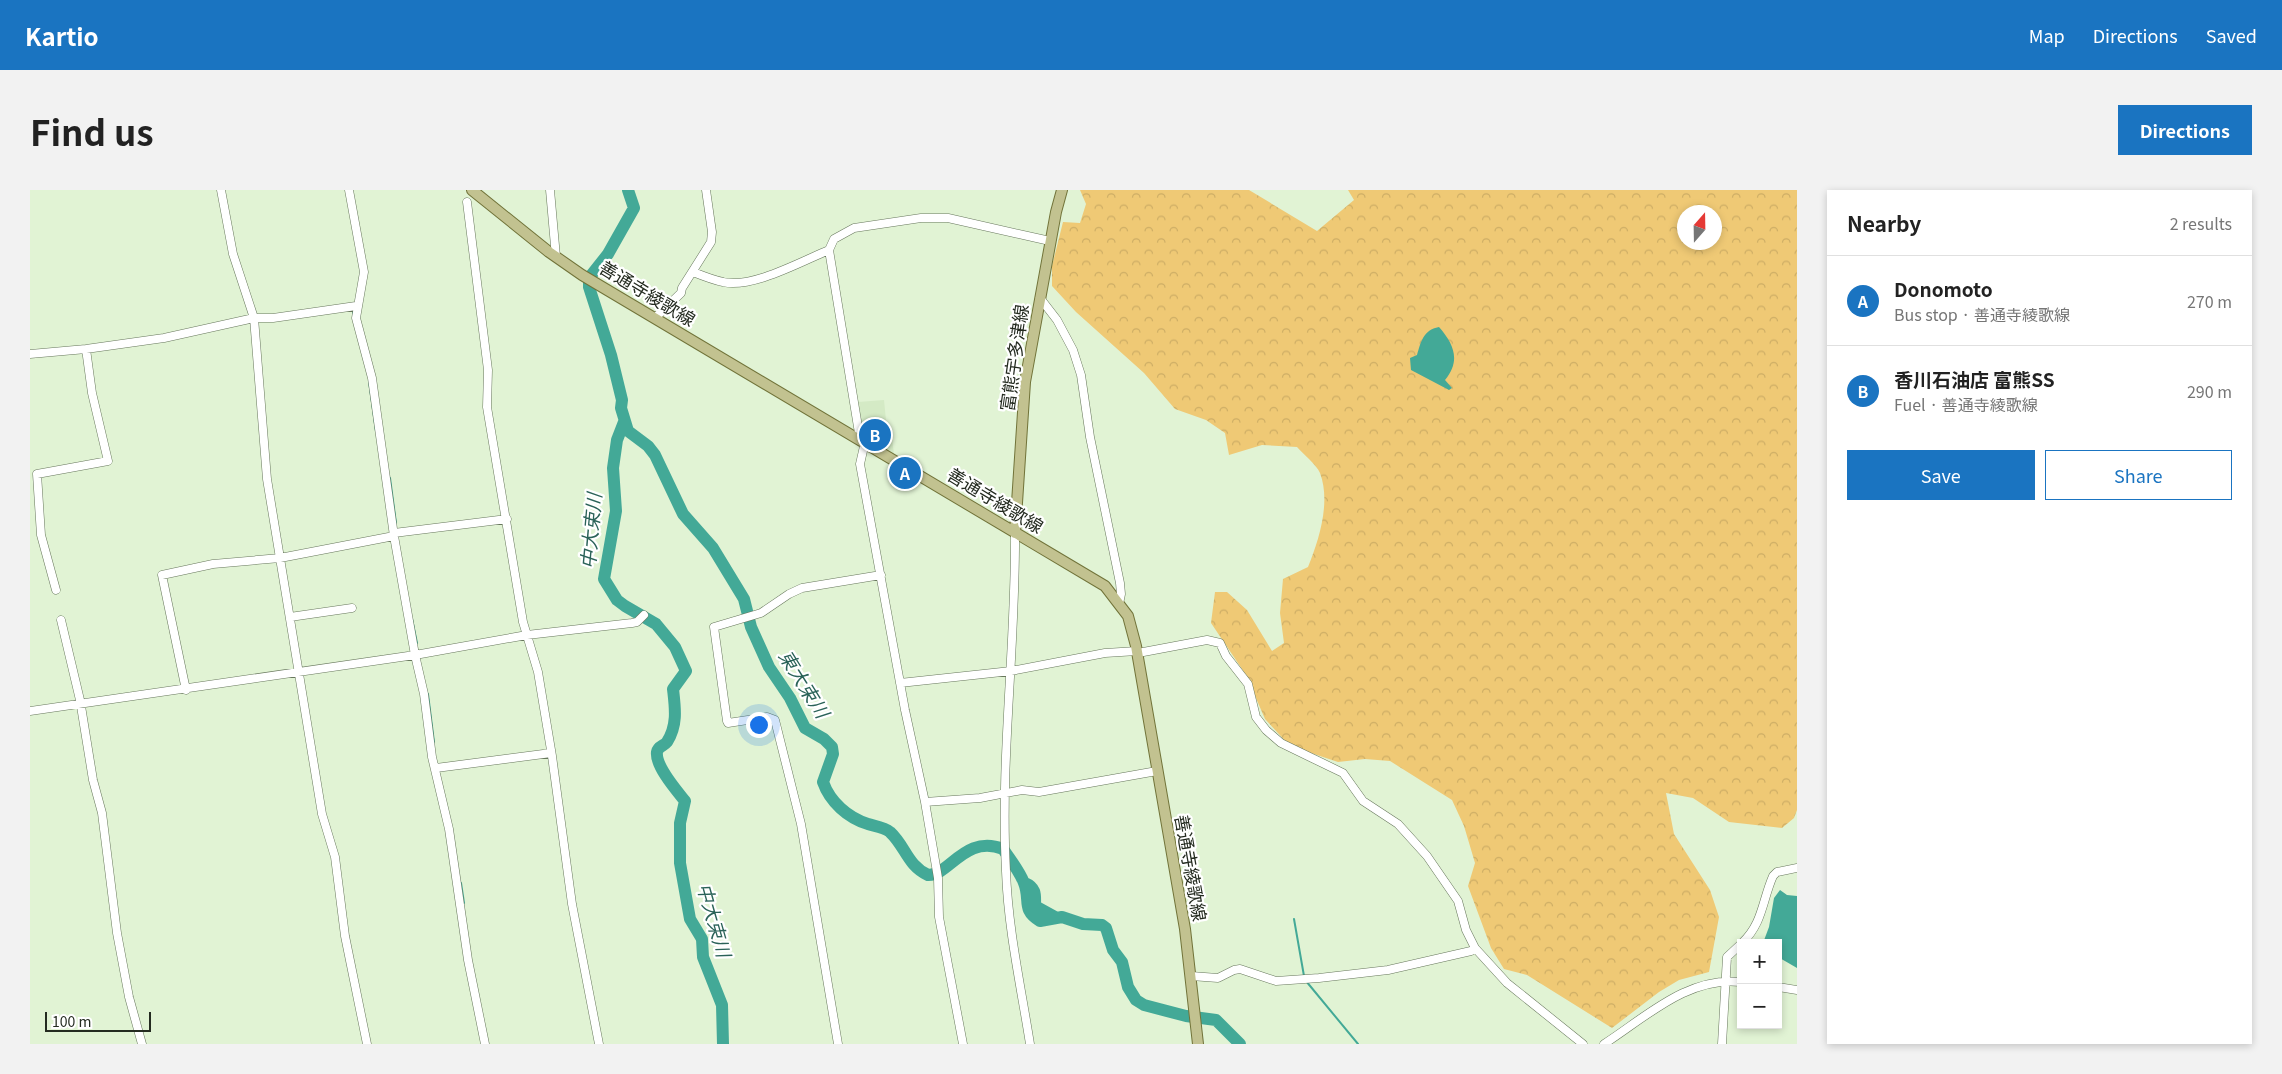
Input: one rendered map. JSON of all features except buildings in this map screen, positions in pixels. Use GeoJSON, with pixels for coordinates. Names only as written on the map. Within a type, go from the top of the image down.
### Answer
{"type":"FeatureCollection","features":[{"type":"Feature","properties":{"kind":"main road","name":"善通寺綾歌線"},"geometry":{"type":"LineString","coordinates":[[472,190],[556,257],[582,275],[1105,586],[1130,622],[1137,652],[1191,976],[1198,1044]]}},
{"type":"Feature","properties":{"kind":"main road","name":"富熊宇多津線"},"geometry":{"type":"LineString","coordinates":[[1015,532],[1026,382],[1050,241],[1062,190]]}},
{"type":"Feature","properties":{"kind":"street"},"geometry":{"type":"LineString","coordinates":[[221,190],[233,254],[254,318],[268,478],[280,558],[298,672],[308,718],[322,814],[336,857],[345,936],[368,1044]]}},
{"type":"Feature","properties":{"kind":"street"},"geometry":{"type":"LineString","coordinates":[[349,190],[364,272],[354,306],[372,378],[396,534],[449,829],[471,976],[485,1044]]}},
{"type":"Feature","properties":{"kind":"street"},"geometry":{"type":"LineString","coordinates":[[550,190],[556,257]]}},
{"type":"Feature","properties":{"kind":"street"},"geometry":{"type":"LineString","coordinates":[[654,318],[681,293],[711,242],[712,232],[706,190]]}},
{"type":"Feature","properties":{"kind":"street"},"geometry":{"type":"LineString","coordinates":[[467,202],[488,363],[487,407],[527,635],[538,672],[572,904],[599,1044]]}},
{"type":"Feature","properties":{"kind":"street"},"geometry":{"type":"LineString","coordinates":[[963,1044],[938,917],[938,878],[925,802],[900,683],[860,464],[862,440],[829,250],[834,239],[854,228],[921,218],[948,218],[1050,241]]}},
{"type":"Feature","properties":{"kind":"street"},"geometry":{"type":"LineString","coordinates":[[693,272],[723,282],[738,283],[786,268],[829,250]]}},
{"type":"Feature","properties":{"kind":"street"},"geometry":{"type":"LineString","coordinates":[[1040,298],[1057,320],[1073,350],[1080,374],[1120,583],[1121,594],[1119,604]]}},
{"type":"Feature","properties":{"kind":"street"},"geometry":{"type":"LineString","coordinates":[[30,354],[86,349],[164,338],[254,318],[273,318],[354,306]]}},
{"type":"Feature","properties":{"kind":"street"},"geometry":{"type":"LineString","coordinates":[[56,590],[41,535],[37,474],[108,461],[95,409],[86,349]]}},
{"type":"Feature","properties":{"kind":"street"},"geometry":{"type":"LineString","coordinates":[[186,690],[162,576],[213,564],[280,558],[396,534],[507,519]]}},
{"type":"Feature","properties":{"kind":"street"},"geometry":{"type":"LineString","coordinates":[[1015,532],[1005,792],[1005,843],[1008,902],[1030,1044]]}},
{"type":"Feature","properties":{"kind":"street"},"geometry":{"type":"LineString","coordinates":[[838,1044],[801,824],[775,720],[767,717],[728,723],[714,627],[754,616],[802,588],[881,576]]}},
{"type":"Feature","properties":{"kind":"street"},"geometry":{"type":"LineString","coordinates":[[290,617],[329,615],[352,608]]}},
{"type":"Feature","properties":{"kind":"street"},"geometry":{"type":"LineString","coordinates":[[30,711],[167,690],[186,690],[527,635],[632,623],[643,616]]}},
{"type":"Feature","properties":{"kind":"street"},"geometry":{"type":"LineString","coordinates":[[61,620],[80,703],[93,780],[102,812],[127,988],[142,1044]]}},
{"type":"Feature","properties":{"kind":"street"},"geometry":{"type":"LineString","coordinates":[[900,683],[1011,671],[1105,653],[1137,652],[1207,640],[1220,642],[1226,656],[1248,684],[1256,717],[1266,730],[1280,743],[1343,774],[1363,801],[1398,824],[1427,856],[1458,901],[1466,930],[1475,948],[1507,983],[1584,1044]]}},
{"type":"Feature","properties":{"kind":"street"},"geometry":{"type":"LineString","coordinates":[[437,768],[551,753]]}},
{"type":"Feature","properties":{"kind":"street"},"geometry":{"type":"LineString","coordinates":[[925,802],[980,798],[1022,790],[1039,792],[1157,771]]}},
{"type":"Feature","properties":{"kind":"street"},"geometry":{"type":"LineString","coordinates":[[1745,939],[1752,933],[1757,924],[1773,876],[1776,872],[1797,868]]}},
{"type":"Feature","properties":{"kind":"street"},"geometry":{"type":"LineString","coordinates":[[1722,1044],[1728,957],[1737,947]]}},
{"type":"Feature","properties":{"kind":"street"},"geometry":{"type":"LineString","coordinates":[[1191,976],[1218,978],[1240,969],[1276,981],[1388,970],[1470,951],[1475,948]]}},
{"type":"Feature","properties":{"kind":"street"},"geometry":{"type":"LineString","coordinates":[[1604,1044],[1690,988],[1725,981],[1737,982]]}},
{"type":"Feature","properties":{"kind":"street"},"geometry":{"type":"LineString","coordinates":[[1782,988],[1797,990]]}},
{"type":"Feature","properties":{"kind":"shaded area"},"geometry":{"type":"Polygon","coordinates":[[[884,400],[887,430],[891,430],[894,454],[863,436],[858,402],[884,400]]]}},
{"type":"Feature","properties":{"kind":"green space"},"geometry":{"type":"Polygon","coordinates":[[[1080,190],[1249,190],[1317,231],[1354,200],[1348,190],[1797,190],[1797,810],[1794,818],[1782,828],[1729,822],[1693,798],[1666,793],[1674,834],[1710,890],[1719,917],[1709,972],[1679,980],[1659,992],[1612,1028],[1527,975],[1504,969],[1491,948],[1468,886],[1475,863],[1464,826],[1452,800],[1390,761],[1365,759],[1338,762],[1290,746],[1265,719],[1246,675],[1211,623],[1215,592],[1227,592],[1247,610],[1272,651],[1284,643],[1280,613],[1283,579],[1308,567],[1312,556],[1320,533],[1324,508],[1323,484],[1320,473],[1297,447],[1262,445],[1229,455],[1225,433],[1206,420],[1175,409],[1144,373],[1076,312],[1052,286],[1052,266],[1063,222],[1080,223],[1086,204],[1080,190]]]}},
{"type":"Feature","properties":{"kind":"water"},"geometry":{"type":"Polygon","coordinates":[[[1439,327],[1449,340],[1454,353],[1453,366],[1445,380],[1452,388],[1449,390],[1411,370],[1410,358],[1417,355],[1426,334],[1439,327]]]}},
{"type":"Feature","properties":{"kind":"water"},"geometry":{"type":"Polygon","coordinates":[[[1780,890],[1787,895],[1797,896],[1797,968],[1782,959],[1782,939],[1764,939],[1769,927],[1774,898],[1780,890]]]}},
{"type":"Feature","properties":{"kind":"waterway","name":"東大束川"},"geometry":{"type":"LineString","coordinates":[[628,190],[634,208],[608,254],[589,278],[589,287],[611,355],[622,400],[621,408],[628,431],[648,446],[655,455],[683,514],[713,548],[744,599],[751,627],[769,667],[790,698],[805,728],[824,739],[832,747],[833,754],[823,782],[830,796],[854,818],[890,832],[915,866],[928,875],[936,874],[968,851],[978,847],[990,846],[1003,849],[1022,879],[1026,889],[1028,909],[1034,917],[1040,921],[1062,917],[1083,924],[1102,925],[1106,928],[1113,950],[1122,962],[1128,987],[1136,1000],[1144,1005],[1186,1016],[1216,1020],[1240,1044]]}},
{"type":"Feature","properties":{"kind":"waterway"},"geometry":{"type":"LineString","coordinates":[[353,308],[353,318]]}},
{"type":"Feature","properties":{"kind":"waterway"},"geometry":{"type":"LineString","coordinates":[[369,381],[376,431]]}},
{"type":"Feature","properties":{"kind":"waterway","name":"中大束川"},"geometry":{"type":"LineString","coordinates":[[624,422],[617,440],[613,468],[616,511],[604,579],[617,600],[656,624],[675,647],[686,671],[673,689],[675,716],[673,729],[667,742],[658,750],[657,758],[667,778],[685,801],[680,823],[680,863],[690,919],[702,939],[703,957],[722,1005],[723,1044]]}},
{"type":"Feature","properties":{"kind":"waterway"},"geometry":{"type":"LineString","coordinates":[[390,478],[396,523]]}},
{"type":"Feature","properties":{"kind":"waterway"},"geometry":{"type":"LineString","coordinates":[[412,619],[417,643]]}},
{"type":"Feature","properties":{"kind":"waterway"},"geometry":{"type":"LineString","coordinates":[[428,694],[434,742]]}},
{"type":"Feature","properties":{"kind":"waterway"},"geometry":{"type":"LineString","coordinates":[[461,883],[464,903]]}},
{"type":"Feature","properties":{"kind":"waterway"},"geometry":{"type":"LineString","coordinates":[[1025,883],[1032,887],[1035,896],[1035,906],[1055,917]]}},
{"type":"Feature","properties":{"kind":"waterway"},"geometry":{"type":"LineString","coordinates":[[1294,919],[1304,976]]}},
{"type":"Feature","properties":{"kind":"waterway"},"geometry":{"type":"LineString","coordinates":[[1306,981],[1358,1044]]}},
{"type":"Feature","properties":{"kind":"place","name":"香川石油店 富熊SS"},"geometry":{"type":"Point","coordinates":[875,435]}},
{"type":"Feature","properties":{"kind":"place","name":"Donomoto"},"geometry":{"type":"Point","coordinates":[905,473]}}]}
